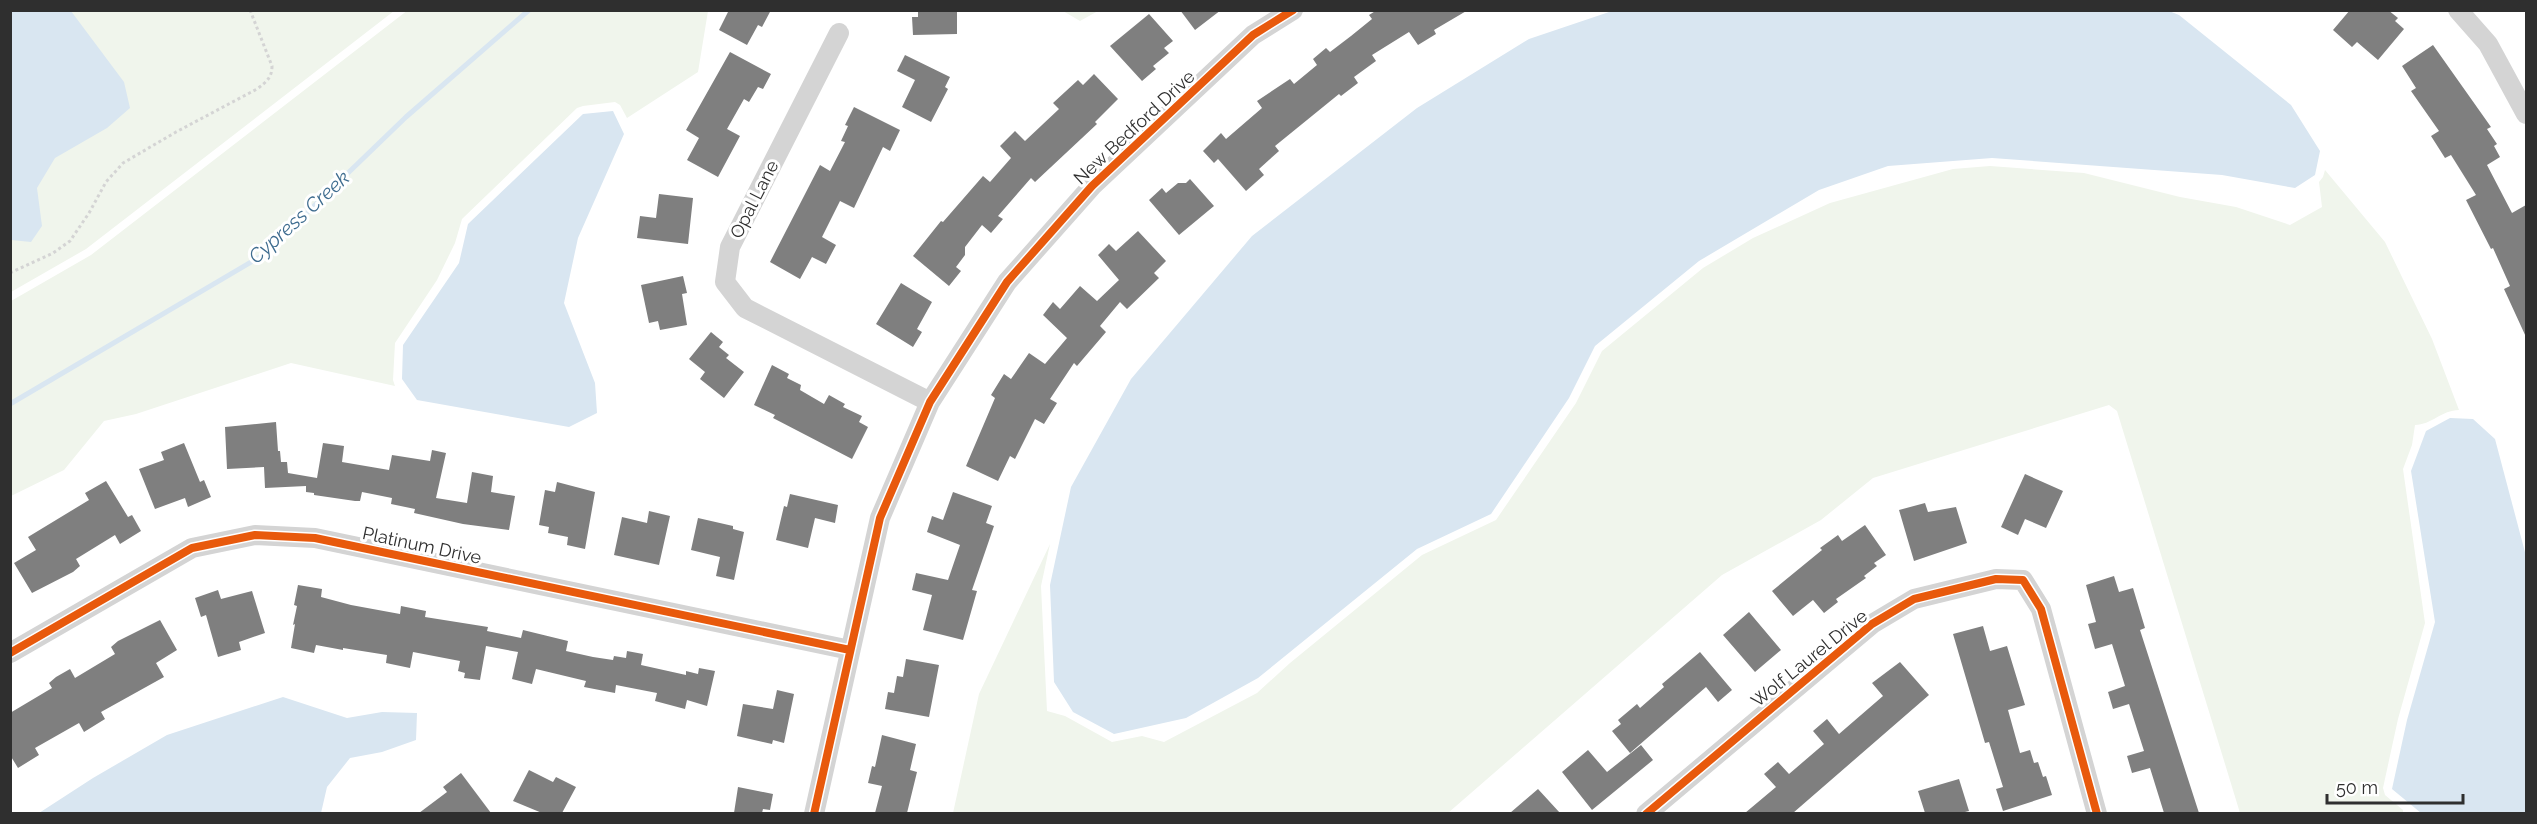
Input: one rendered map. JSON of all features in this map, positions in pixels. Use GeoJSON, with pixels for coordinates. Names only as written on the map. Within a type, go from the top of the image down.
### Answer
{"type":"FeatureCollection","features":[{"type":"Feature","properties":{"kind":"street","name":"New Bedford Drive"},"geometry":{"type":"LineString","coordinates":[[814,813],[880,518],[930,402],[1007,282],[1092,186],[1253,35],[1293,10]]}},
{"type":"Feature","properties":{"kind":"street"},"geometry":{"type":"LineString","coordinates":[[2458,10],[2488,44],[2526,114]]}},
{"type":"Feature","properties":{"kind":"street","name":"Opal Lane"},"geometry":{"type":"LineString","coordinates":[[839,33],[730,247],[725,282],[745,308],[930,402]]}},
{"type":"Feature","properties":{"kind":"street","name":"Platinum Drive"},"geometry":{"type":"LineString","coordinates":[[10,653],[192,548],[255,535],[315,537],[850,650]]}},
{"type":"Feature","properties":{"kind":"street","name":"Wolf Laurel Drive"},"geometry":{"type":"LineString","coordinates":[[1646,813],[1872,624],[1914,599],[1996,579],[2023,580],[2041,609],[2097,813]]}},
{"type":"Feature","properties":{"kind":"path"},"geometry":{"type":"LineString","coordinates":[[10,273],[53,253],[70,241],[106,182],[123,163],[257,89],[267,81],[272,74],[272,66],[250,10]]}},
{"type":"Feature","properties":{"kind":"shaded area"},"geometry":{"type":"Polygon","coordinates":[[[408,10],[708,11],[698,72],[627,118],[620,105],[615,102],[577,108],[462,219],[455,243],[437,280],[395,343],[393,380],[395,386],[291,363],[136,414],[104,421],[64,470],[11,496],[11,301],[91,255],[408,10]]]}},
{"type":"Feature","properties":{"kind":"shaded area"},"geometry":{"type":"Polygon","coordinates":[[[1615,10],[2169,11],[2179,15],[2291,105],[2320,151],[2315,175],[2295,188],[2222,175],[1992,158],[1888,166],[1819,190],[1699,261],[1595,346],[1569,398],[1491,514],[1417,549],[1258,678],[1186,718],[1114,734],[1073,712],[1054,682],[1050,585],[1071,487],[1131,379],[1252,236],[1417,108],[1529,39],[1615,10]]]}},
{"type":"Feature","properties":{"kind":"shaded area"},"geometry":{"type":"Polygon","coordinates":[[[10,11],[71,11],[124,82],[130,108],[107,128],[55,158],[37,188],[42,226],[31,242],[11,240],[10,11]]]}},
{"type":"Feature","properties":{"kind":"shaded area"},"geometry":{"type":"Polygon","coordinates":[[[11,11],[394,11],[86,249],[11,292],[11,11]]]}},
{"type":"Feature","properties":{"kind":"shaded area"},"geometry":{"type":"Polygon","coordinates":[[[1063,11],[1098,11],[1080,21],[1063,11]]]}},
{"type":"Feature","properties":{"kind":"shaded area"},"geometry":{"type":"Polygon","coordinates":[[[613,111],[624,134],[578,238],[564,303],[595,383],[597,413],[569,427],[417,400],[402,379],[403,345],[459,263],[468,224],[583,114],[613,111]]]}},
{"type":"Feature","properties":{"kind":"shaded area"},"geometry":{"type":"Polygon","coordinates":[[[1990,166],[2084,173],[2180,197],[2236,207],[2290,225],[2322,207],[2319,182],[2325,170],[2385,242],[2432,339],[2459,410],[2447,412],[2426,423],[2415,425],[2412,445],[2403,469],[2425,623],[2398,719],[2383,788],[2385,795],[2403,810],[2403,813],[2240,813],[2117,411],[2109,405],[1873,478],[1821,520],[1722,575],[1448,813],[953,813],[979,694],[1050,544],[1041,586],[1047,711],[1065,716],[1112,742],[1142,736],[1164,742],[1257,693],[1290,663],[1422,555],[1496,520],[1576,403],[1602,351],[1703,268],[1753,238],[1830,203],[1953,169],[1990,166]]]}},
{"type":"Feature","properties":{"kind":"shaded area"},"geometry":{"type":"Polygon","coordinates":[[[2450,418],[2473,419],[2495,439],[2526,556],[2526,813],[2421,813],[2392,789],[2407,720],[2435,622],[2411,471],[2426,431],[2450,418]]]}},
{"type":"Feature","properties":{"kind":"shaded area"},"geometry":{"type":"Polygon","coordinates":[[[283,697],[347,718],[382,712],[417,713],[416,740],[382,752],[350,758],[327,787],[321,813],[39,813],[167,735],[283,697]]]}},
{"type":"Feature","properties":{"kind":"building"},"geometry":{"type":"Polygon","coordinates":[[[729,10],[771,10],[762,27],[758,25],[747,45],[719,30],[729,10]]]}},
{"type":"Feature","properties":{"kind":"building"},"geometry":{"type":"Polygon","coordinates":[[[922,10],[957,12],[957,34],[913,35],[912,17],[918,17],[918,12],[922,10]]]}},
{"type":"Feature","properties":{"kind":"building"},"geometry":{"type":"Polygon","coordinates":[[[1180,10],[1221,10],[1195,30],[1180,10]]]}},
{"type":"Feature","properties":{"kind":"building"},"geometry":{"type":"Polygon","coordinates":[[[1377,10],[1468,10],[1434,30],[1436,34],[1418,45],[1409,32],[1372,55],[1376,61],[1354,77],[1358,83],[1341,96],[1339,94],[1275,146],[1279,151],[1259,169],[1264,175],[1246,191],[1218,159],[1214,163],[1203,151],[1221,133],[1226,139],[1262,108],[1257,101],[1290,79],[1294,84],[1317,65],[1313,59],[1326,48],[1330,52],[1351,36],[1372,19],[1369,15],[1377,10]]]}},
{"type":"Feature","properties":{"kind":"building"},"geometry":{"type":"Polygon","coordinates":[[[2350,10],[2388,10],[2398,18],[2395,21],[2404,29],[2378,60],[2357,42],[2352,47],[2333,30],[2350,10]]]}},
{"type":"Feature","properties":{"kind":"building"},"geometry":{"type":"Polygon","coordinates":[[[1149,14],[1173,41],[1164,48],[1169,53],[1153,66],[1156,69],[1142,81],[1110,46],[1149,14]]]}},
{"type":"Feature","properties":{"kind":"building"},"geometry":{"type":"Polygon","coordinates":[[[2433,45],[2491,127],[2487,129],[2497,144],[2494,146],[2500,157],[2487,165],[2512,213],[2526,205],[2526,337],[2504,289],[2510,286],[2493,248],[2491,249],[2466,200],[2476,195],[2451,155],[2445,158],[2431,136],[2439,131],[2411,91],[2416,88],[2402,66],[2433,45]]]}},
{"type":"Feature","properties":{"kind":"building"},"geometry":{"type":"Polygon","coordinates":[[[730,52],[771,74],[763,89],[758,87],[749,102],[744,99],[727,129],[740,136],[718,177],[687,160],[699,138],[686,130],[730,52]]]}},
{"type":"Feature","properties":{"kind":"building"},"geometry":{"type":"Polygon","coordinates":[[[905,55],[950,77],[945,87],[948,89],[931,122],[902,107],[915,80],[897,71],[905,55]]]}},
{"type":"Feature","properties":{"kind":"building"},"geometry":{"type":"Polygon","coordinates":[[[1094,74],[1118,99],[1095,122],[1097,124],[1035,182],[1031,178],[998,216],[1003,219],[991,233],[982,225],[965,247],[965,255],[956,267],[961,271],[949,286],[913,256],[941,221],[943,222],[983,176],[990,182],[1011,158],[1000,146],[1015,131],[1025,141],[1059,109],[1053,103],[1078,80],[1083,85],[1094,74]]]}},
{"type":"Feature","properties":{"kind":"building"},"geometry":{"type":"Polygon","coordinates":[[[854,107],[900,130],[890,151],[883,147],[854,208],[840,201],[822,237],[836,245],[826,264],[812,257],[800,279],[770,262],[820,165],[830,171],[845,142],[841,141],[848,126],[845,125],[854,107]]]}},
{"type":"Feature","properties":{"kind":"building"},"geometry":{"type":"Polygon","coordinates":[[[1190,179],[1214,206],[1179,235],[1149,200],[1162,188],[1166,193],[1178,183],[1186,183],[1190,179]]]}},
{"type":"Feature","properties":{"kind":"building"},"geometry":{"type":"Polygon","coordinates":[[[659,194],[693,198],[688,244],[637,238],[640,216],[656,218],[659,194]]]}},
{"type":"Feature","properties":{"kind":"building"},"geometry":{"type":"Polygon","coordinates":[[[1138,231],[1166,261],[1154,273],[1159,278],[1127,309],[1120,302],[1100,326],[1106,332],[1077,366],[1074,363],[1050,399],[1057,403],[1044,424],[1035,419],[1015,459],[1010,456],[998,481],[966,466],[995,398],[991,395],[1004,374],[1011,379],[1029,353],[1045,364],[1067,338],[1043,315],[1053,302],[1060,309],[1080,286],[1097,301],[1119,280],[1098,255],[1109,244],[1116,251],[1138,231]]]}},
{"type":"Feature","properties":{"kind":"building"},"geometry":{"type":"Polygon","coordinates":[[[683,276],[687,293],[682,294],[687,325],[660,330],[658,321],[649,323],[641,285],[683,276]]]}},
{"type":"Feature","properties":{"kind":"building"},"geometry":{"type":"Polygon","coordinates":[[[901,283],[932,302],[917,329],[922,332],[913,347],[876,324],[901,283]]]}},
{"type":"Feature","properties":{"kind":"building"},"geometry":{"type":"Polygon","coordinates":[[[711,332],[723,342],[719,347],[729,355],[726,358],[744,372],[724,398],[700,379],[705,372],[689,359],[711,332]]]}},
{"type":"Feature","properties":{"kind":"building"},"geometry":{"type":"Polygon","coordinates":[[[772,365],[789,374],[787,378],[801,385],[800,390],[824,404],[829,395],[845,404],[843,407],[862,416],[859,422],[868,427],[852,459],[773,418],[775,415],[754,405],[772,365]]]}},
{"type":"Feature","properties":{"kind":"building"},"geometry":{"type":"Polygon","coordinates":[[[276,422],[278,451],[280,451],[281,462],[287,462],[288,473],[317,478],[323,443],[344,446],[342,462],[389,470],[392,455],[430,461],[432,450],[446,453],[436,498],[467,503],[472,472],[493,476],[491,492],[515,496],[509,530],[463,524],[414,513],[415,509],[391,504],[392,498],[362,492],[360,501],[355,501],[314,495],[314,493],[306,492],[306,486],[265,488],[264,467],[227,469],[225,427],[276,422]]]}},
{"type":"Feature","properties":{"kind":"building"},"geometry":{"type":"Polygon","coordinates":[[[184,443],[200,482],[204,480],[211,497],[188,507],[185,498],[155,509],[139,469],[164,460],[161,452],[184,443]]]}},
{"type":"Feature","properties":{"kind":"building"},"geometry":{"type":"Polygon","coordinates":[[[2025,474],[2063,491],[2046,528],[2025,519],[2018,535],[2001,527],[2025,474]]]}},
{"type":"Feature","properties":{"kind":"building"},"geometry":{"type":"Polygon","coordinates":[[[106,481],[128,517],[132,515],[141,531],[120,544],[115,535],[76,559],[80,566],[73,572],[32,593],[14,563],[36,550],[28,537],[89,500],[85,493],[106,481]]]}},
{"type":"Feature","properties":{"kind":"building"},"geometry":{"type":"Polygon","coordinates":[[[557,482],[595,492],[585,549],[567,545],[568,537],[548,533],[549,527],[539,525],[545,490],[555,492],[557,482]]]}},
{"type":"Feature","properties":{"kind":"building"},"geometry":{"type":"Polygon","coordinates":[[[953,492],[992,506],[986,523],[994,526],[972,590],[977,591],[963,640],[923,630],[932,595],[912,590],[916,573],[948,580],[960,545],[927,532],[932,516],[943,520],[953,492]]]}},
{"type":"Feature","properties":{"kind":"building"},"geometry":{"type":"Polygon","coordinates":[[[790,494],[838,505],[835,523],[815,518],[808,548],[776,540],[784,506],[787,507],[790,494]]]}},
{"type":"Feature","properties":{"kind":"building"},"geometry":{"type":"Polygon","coordinates":[[[1925,503],[1928,512],[1956,507],[1967,543],[1914,561],[1899,510],[1925,503]]]}},
{"type":"Feature","properties":{"kind":"building"},"geometry":{"type":"Polygon","coordinates":[[[649,511],[670,516],[659,565],[614,555],[622,517],[647,523],[649,511]]]}},
{"type":"Feature","properties":{"kind":"building"},"geometry":{"type":"Polygon","coordinates":[[[698,518],[733,526],[733,529],[744,532],[734,580],[716,576],[720,557],[691,550],[698,518]]]}},
{"type":"Feature","properties":{"kind":"building"},"geometry":{"type":"Polygon","coordinates":[[[1865,525],[1886,555],[1874,563],[1877,566],[1864,576],[1866,578],[1836,599],[1838,602],[1824,613],[1813,600],[1793,616],[1772,591],[1838,535],[1842,541],[1865,525]]]}},
{"type":"Feature","properties":{"kind":"building"},"geometry":{"type":"Polygon","coordinates":[[[2114,576],[2119,592],[2133,588],[2145,628],[2140,630],[2199,813],[2164,813],[2150,768],[2132,773],[2127,756],[2144,751],[2129,704],[2113,709],[2108,692],[2125,686],[2112,644],[2095,649],[2088,624],[2096,622],[2086,585],[2114,576]]]}},
{"type":"Feature","properties":{"kind":"building"},"geometry":{"type":"Polygon","coordinates":[[[298,585],[322,589],[321,597],[351,605],[400,614],[401,606],[426,611],[425,617],[488,627],[487,631],[521,638],[523,630],[568,641],[566,651],[593,657],[613,660],[614,656],[626,658],[627,651],[643,654],[641,665],[686,675],[686,671],[698,674],[699,668],[715,671],[707,706],[687,700],[685,709],[655,701],[657,693],[616,685],[615,693],[584,687],[586,681],[536,669],[532,684],[512,679],[518,652],[486,646],[480,680],[464,678],[465,673],[458,671],[460,661],[413,652],[410,668],[386,663],[387,655],[316,645],[314,653],[291,648],[298,585]]]}},
{"type":"Feature","properties":{"kind":"building"},"geometry":{"type":"Polygon","coordinates":[[[218,590],[221,599],[252,591],[265,633],[239,642],[241,650],[218,657],[206,615],[201,617],[195,598],[218,590]]]}},
{"type":"Feature","properties":{"kind":"building"},"geometry":{"type":"Polygon","coordinates":[[[1749,612],[1781,650],[1755,672],[1723,635],[1749,612]]]}},
{"type":"Feature","properties":{"kind":"building"},"geometry":{"type":"Polygon","coordinates":[[[160,620],[177,650],[156,663],[164,677],[101,712],[105,719],[84,732],[79,723],[35,748],[39,755],[18,768],[10,755],[10,713],[52,688],[49,683],[56,677],[70,669],[75,678],[115,654],[111,647],[118,641],[160,620]]]}},
{"type":"Feature","properties":{"kind":"building"},"geometry":{"type":"Polygon","coordinates":[[[1983,626],[1990,651],[2007,646],[2025,705],[2008,710],[2020,753],[2030,750],[2034,763],[2038,762],[2043,777],[2046,776],[2052,795],[2003,811],[1996,789],[2003,787],[1989,742],[1985,743],[1953,634],[1983,626]]]}},
{"type":"Feature","properties":{"kind":"building"},"geometry":{"type":"Polygon","coordinates":[[[1700,652],[1732,690],[1718,702],[1706,687],[1630,753],[1612,731],[1621,724],[1618,720],[1637,704],[1640,708],[1664,687],[1662,684],[1700,652]]]}},
{"type":"Feature","properties":{"kind":"building"},"geometry":{"type":"Polygon","coordinates":[[[906,659],[939,665],[929,717],[885,709],[888,692],[894,693],[897,676],[903,677],[906,659]]]}},
{"type":"Feature","properties":{"kind":"building"},"geometry":{"type":"Polygon","coordinates":[[[1900,662],[1929,695],[1793,813],[1745,813],[1776,787],[1764,774],[1778,762],[1789,774],[1824,744],[1813,731],[1827,719],[1839,734],[1883,696],[1872,683],[1900,662]]]}},
{"type":"Feature","properties":{"kind":"building"},"geometry":{"type":"Polygon","coordinates":[[[777,690],[794,694],[784,743],[773,740],[772,744],[737,736],[743,704],[773,709],[777,690]]]}},
{"type":"Feature","properties":{"kind":"building"},"geometry":{"type":"Polygon","coordinates":[[[882,735],[916,744],[910,770],[917,772],[907,813],[875,813],[882,786],[868,783],[872,766],[875,767],[882,735]]]}},
{"type":"Feature","properties":{"kind":"building"},"geometry":{"type":"Polygon","coordinates":[[[1641,745],[1653,760],[1592,810],[1562,772],[1588,750],[1607,772],[1641,745]]]}},
{"type":"Feature","properties":{"kind":"building"},"geometry":{"type":"Polygon","coordinates":[[[529,770],[553,782],[556,777],[576,787],[562,813],[542,813],[513,801],[529,770]]]}},
{"type":"Feature","properties":{"kind":"building"},"geometry":{"type":"Polygon","coordinates":[[[461,773],[491,813],[419,813],[447,792],[443,787],[461,773]]]}},
{"type":"Feature","properties":{"kind":"building"},"geometry":{"type":"Polygon","coordinates":[[[1959,779],[1969,811],[1925,813],[1918,791],[1959,779]]]}},
{"type":"Feature","properties":{"kind":"building"},"geometry":{"type":"Polygon","coordinates":[[[738,787],[773,794],[770,810],[763,809],[762,813],[734,813],[738,787]]]}},
{"type":"Feature","properties":{"kind":"building"},"geometry":{"type":"Polygon","coordinates":[[[1538,789],[1560,813],[1510,813],[1538,789]]]}},
{"type":"Feature","properties":{"kind":"waterway","name":"Cypress Creek"},"geometry":{"type":"LineString","coordinates":[[10,404],[263,255],[406,117],[529,10]]}},
{"type":"Feature","properties":{"kind":"cycle path"},"geometry":{"type":"LineString","coordinates":[[814,814],[880,518],[930,402],[1007,282],[1092,186],[1253,35],[1293,10]]}},
{"type":"Feature","properties":{"kind":"cycle path"},"geometry":{"type":"LineString","coordinates":[[10,653],[192,548],[255,535],[315,538],[850,650]]}},
{"type":"Feature","properties":{"kind":"cycle path"},"geometry":{"type":"LineString","coordinates":[[1646,814],[1872,624],[1914,599],[1996,579],[2023,580],[2041,609],[2097,814]]}}]}
